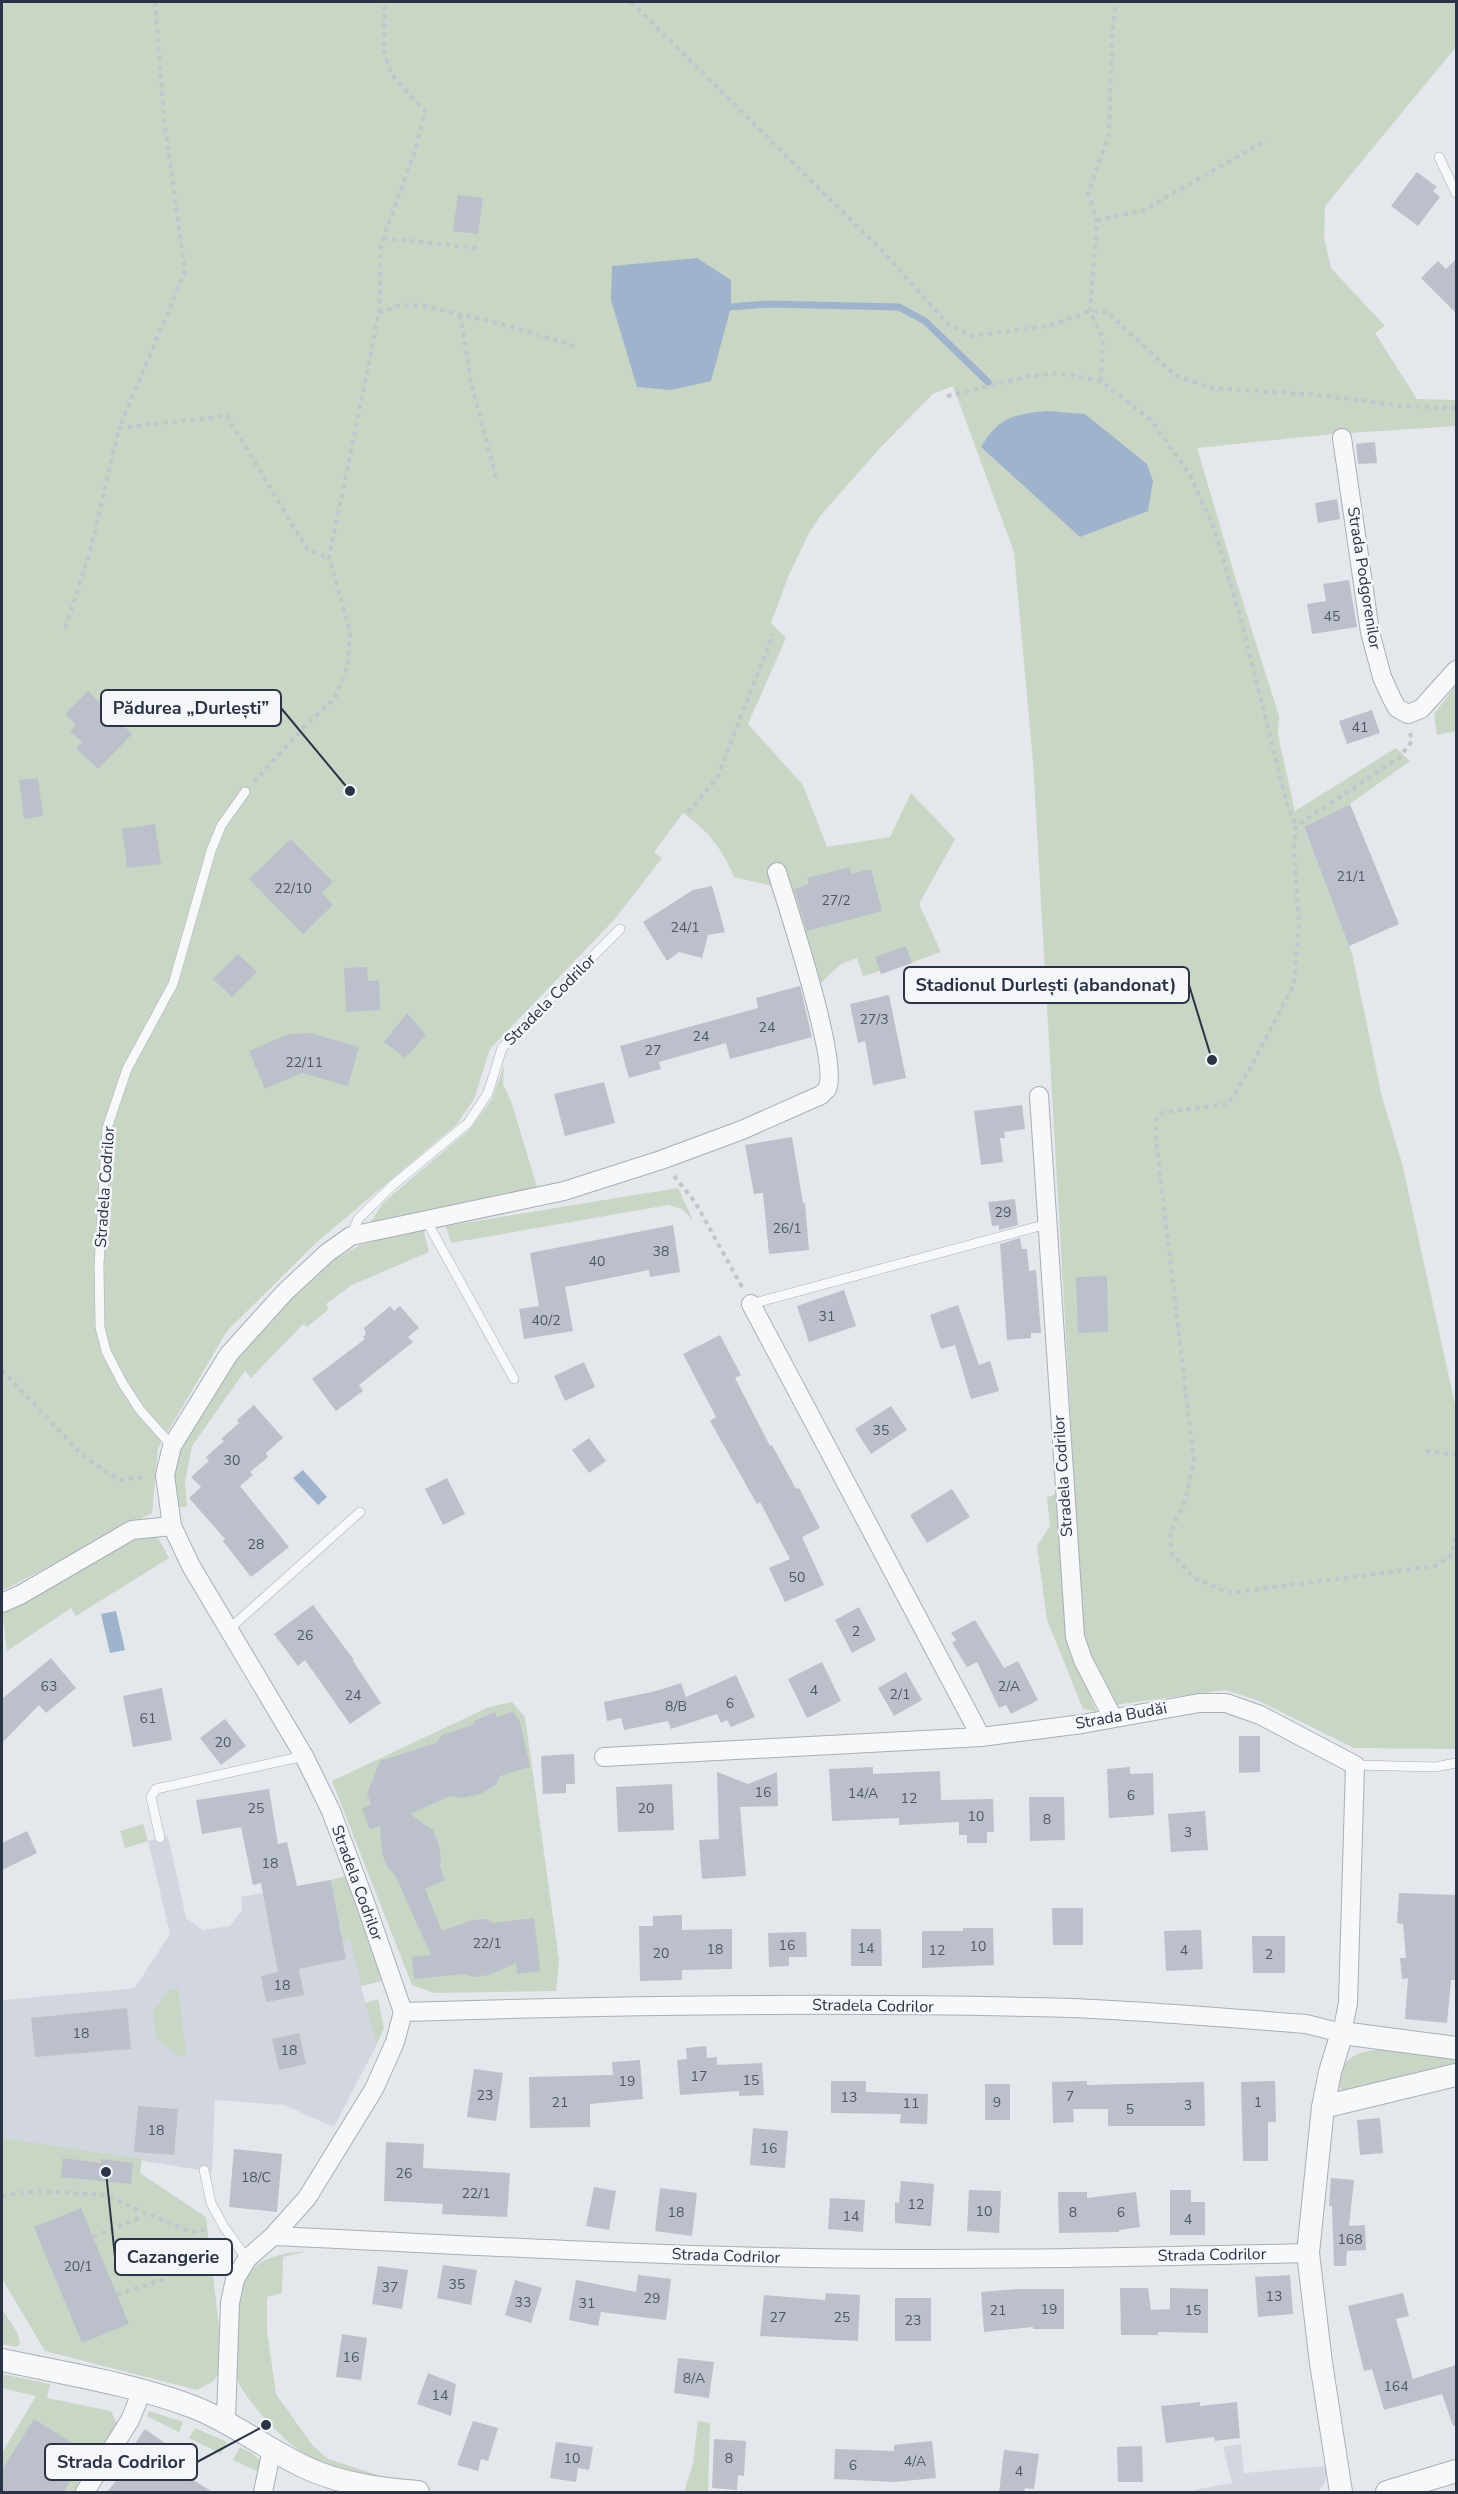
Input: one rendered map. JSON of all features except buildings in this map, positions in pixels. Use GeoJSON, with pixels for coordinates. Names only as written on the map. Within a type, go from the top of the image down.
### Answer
{"type":"FeatureCollection","features":[{"type":"Feature","properties":{"kind":"street","name":"Strada Podgorenilor"},"geometry":{"type":"LineString","coordinates":[[1342,438],[1370,632],[1382,677],[1392,699],[1398,708],[1408,714]]}},
{"type":"Feature","properties":{"kind":"street"},"geometry":{"type":"LineString","coordinates":[[1408,714],[1421,709],[1456,670]]}},
{"type":"Feature","properties":{"kind":"street","name":"Stradela Codrilor"},"geometry":{"type":"LineString","coordinates":[[777,872],[808,969],[822,1035],[829,1078],[827,1089],[821,1095],[742,1130],[661,1160],[564,1191],[351,1236],[327,1253],[285,1292],[229,1354],[172,1446],[165,1475],[172,1526],[191,1566],[304,1756],[331,1811],[403,2012],[550,2007],[804,2005],[1072,2008],[1306,2024],[1342,2033]]}},
{"type":"Feature","properties":{"kind":"street","name":"Stradela Codrilor"},"geometry":{"type":"LineString","coordinates":[[1039,1096],[1075,1637],[1083,1660],[1113,1718]]}},
{"type":"Feature","properties":{"kind":"street"},"geometry":{"type":"LineString","coordinates":[[751,1304],[981,1737]]}},
{"type":"Feature","properties":{"kind":"street"},"geometry":{"type":"LineString","coordinates":[[2,1603],[20,1595],[132,1530],[172,1526]]}},
{"type":"Feature","properties":{"kind":"street","name":"Strada Budăi"},"geometry":{"type":"LineString","coordinates":[[604,1757],[981,1737],[1199,1703],[1226,1703],[1260,1714],[1355,1765]]}},
{"type":"Feature","properties":{"kind":"street"},"geometry":{"type":"LineString","coordinates":[[1341,2493],[1321,2363],[1308,2253],[1323,2107],[1348,2003],[1355,1765]]}},
{"type":"Feature","properties":{"kind":"street"},"geometry":{"type":"LineString","coordinates":[[226,2420],[230,2303],[235,2279],[248,2259],[273,2236],[307,2198],[374,2089],[395,2042],[403,2012]]}},
{"type":"Feature","properties":{"kind":"street"},"geometry":{"type":"LineString","coordinates":[[1342,2033],[1456,2048]]}},
{"type":"Feature","properties":{"kind":"street"},"geometry":{"type":"LineString","coordinates":[[1323,2107],[1456,2075]]}},
{"type":"Feature","properties":{"kind":"street","name":"Strada Codrilor"},"geometry":{"type":"LineString","coordinates":[[273,2236],[809,2258],[1008,2259],[1308,2253]]}},
{"type":"Feature","properties":{"kind":"street"},"geometry":{"type":"LineString","coordinates":[[2,2360],[169,2399],[226,2420],[272,2449],[315,2471],[374,2488],[418,2493]]}},
{"type":"Feature","properties":{"kind":"street"},"geometry":{"type":"LineString","coordinates":[[85,2493],[125,2429],[142,2391]]}},
{"type":"Feature","properties":{"kind":"street"},"geometry":{"type":"LineString","coordinates":[[263,2493],[272,2449]]}},
{"type":"Feature","properties":{"kind":"street"},"geometry":{"type":"LineString","coordinates":[[1387,2493],[1456,2471]]}},
{"type":"Feature","properties":{"kind":"lane"},"geometry":{"type":"LineString","coordinates":[[1439,157],[1452,175],[1456,193]]}},
{"type":"Feature","properties":{"kind":"lane","name":"Stradela Codrilor"},"geometry":{"type":"LineString","coordinates":[[172,1446],[140,1410],[123,1384],[106,1351],[100,1327],[99,1265],[107,1128],[127,1069],[173,984],[211,851],[221,826],[245,792]]}},
{"type":"Feature","properties":{"kind":"lane","name":"Stradela Codrilor"},"geometry":{"type":"LineString","coordinates":[[351,1236],[358,1219],[394,1184],[468,1123],[488,1093],[502,1048],[620,929]]}},
{"type":"Feature","properties":{"kind":"lane"},"geometry":{"type":"LineString","coordinates":[[426,1220],[514,1379]]}},
{"type":"Feature","properties":{"kind":"lane"},"geometry":{"type":"LineString","coordinates":[[751,1304],[1047,1224]]}},
{"type":"Feature","properties":{"kind":"lane"},"geometry":{"type":"LineString","coordinates":[[228,1630],[360,1512]]}},
{"type":"Feature","properties":{"kind":"lane"},"geometry":{"type":"LineString","coordinates":[[160,1838],[151,1797],[156,1789],[304,1756]]}},
{"type":"Feature","properties":{"kind":"lane"},"geometry":{"type":"LineString","coordinates":[[1355,1765],[1434,1767],[1456,1763]]}},
{"type":"Feature","properties":{"kind":"lane"},"geometry":{"type":"LineString","coordinates":[[204,2170],[211,2203],[224,2226],[248,2259]]}},
{"type":"Feature","properties":{"kind":"path"},"geometry":{"type":"LineString","coordinates":[[65,628],[90,552],[119,428],[185,273],[164,118],[155,2]]}},
{"type":"Feature","properties":{"kind":"path"},"geometry":{"type":"LineString","coordinates":[[245,792],[303,728],[335,698],[348,665],[350,631],[329,558],[379,313],[383,238],[415,151],[425,111],[391,74],[384,52],[385,2]]}},
{"type":"Feature","properties":{"kind":"path"},"geometry":{"type":"LineString","coordinates":[[631,2],[884,253],[949,325],[971,336],[1049,326],[1090,311],[1107,312],[1176,376],[1212,388],[1318,395],[1402,406],[1456,408]]}},
{"type":"Feature","properties":{"kind":"path"},"geometry":{"type":"LineString","coordinates":[[1101,381],[1103,339],[1090,311],[1097,220],[1088,194],[1109,135],[1112,35],[1116,2]]}},
{"type":"Feature","properties":{"kind":"path"},"geometry":{"type":"LineString","coordinates":[[1097,220],[1142,211],[1267,140]]}},
{"type":"Feature","properties":{"kind":"path"},"geometry":{"type":"LineString","coordinates":[[383,238],[478,248]]}},
{"type":"Feature","properties":{"kind":"path"},"geometry":{"type":"LineString","coordinates":[[379,313],[400,305],[419,305],[505,325],[575,346]]}},
{"type":"Feature","properties":{"kind":"path"},"geometry":{"type":"LineString","coordinates":[[460,315],[471,382],[496,478]]}},
{"type":"Feature","properties":{"kind":"path"},"geometry":{"type":"LineString","coordinates":[[947,396],[1026,377],[1058,373],[1101,381],[1151,420],[1190,475],[1214,528],[1240,616],[1287,804],[1296,826],[1294,851],[1299,926],[1294,984],[1251,1067],[1228,1104],[1164,1112],[1157,1118],[1155,1131],[1194,1462],[1185,1502],[1170,1533],[1172,1554],[1194,1578],[1229,1593],[1435,1566],[1452,1555],[1456,1532]]}},
{"type":"Feature","properties":{"kind":"path"},"geometry":{"type":"LineString","coordinates":[[119,428],[227,416],[307,549],[329,558]]}},
{"type":"Feature","properties":{"kind":"path"},"geometry":{"type":"LineString","coordinates":[[688,812],[717,778],[773,634]]}},
{"type":"Feature","properties":{"kind":"path"},"geometry":{"type":"LineString","coordinates":[[1296,826],[1399,758],[1412,741],[1408,714]]}},
{"type":"Feature","properties":{"kind":"path"},"geometry":{"type":"LineString","coordinates":[[661,1160],[695,1202],[751,1304]]}},
{"type":"Feature","properties":{"kind":"path"},"geometry":{"type":"LineString","coordinates":[[2,1370],[84,1457],[120,1480],[165,1475]]}},
{"type":"Feature","properties":{"kind":"path"},"geometry":{"type":"LineString","coordinates":[[1425,1451],[1456,1455]]}},
{"type":"Feature","properties":{"kind":"path"},"geometry":{"type":"LineString","coordinates":[[2,2196],[37,2191],[103,2195],[191,2232],[224,2226]]}},
{"type":"Feature","properties":{"kind":"path"},"geometry":{"type":"LineString","coordinates":[[93,2237],[139,2218]]}},
{"type":"Feature","properties":{"kind":"path"},"geometry":{"type":"LineString","coordinates":[[117,2295],[164,2279]]}},
{"type":"Feature","properties":{"kind":"shaded area"},"geometry":{"type":"Polygon","coordinates":[[[168,1836],[186,1918],[203,1930],[230,1926],[242,1910],[241,1897],[331,1880],[343,1939],[350,1937],[377,2044],[334,2127],[284,2105],[215,2100],[212,2172],[2,2138],[2,2000],[129,1989],[136,1986],[170,1934],[148,1841],[168,1836]]]}},
{"type":"Feature","properties":{"kind":"shaded area"},"geometry":{"type":"Polygon","coordinates":[[[1241,2444],[1244,2473],[1327,2466],[1328,2473],[1323,2486],[1317,2492],[1195,2492],[1194,2490],[1232,2483],[1223,2447],[1241,2444]]]}},
{"type":"Feature","properties":{"kind":"green space"},"geometry":{"type":"Polygon","coordinates":[[[2,2],[1456,2],[1456,47],[1325,206],[1324,237],[1331,268],[1385,326],[1375,333],[1417,399],[1456,400],[1456,426],[1334,434],[1197,448],[1279,716],[1278,735],[1295,811],[1396,748],[1410,761],[1350,804],[1304,828],[1352,953],[1382,1097],[1402,1163],[1456,1409],[1456,1749],[1354,1748],[1257,1700],[1225,1690],[1114,1705],[1089,1658],[1083,1635],[1033,762],[1014,552],[953,386],[933,394],[880,448],[821,515],[809,533],[788,577],[771,623],[786,638],[748,724],[803,785],[827,847],[890,837],[911,793],[955,839],[919,904],[941,952],[881,974],[880,971],[863,976],[857,958],[841,964],[821,983],[801,986],[803,970],[774,889],[768,885],[734,877],[713,841],[700,826],[683,813],[654,852],[662,858],[614,920],[490,1049],[474,1099],[457,1124],[317,1242],[227,1331],[158,1448],[152,1513],[2,1591],[2,2]]]}},
{"type":"Feature","properties":{"kind":"green space"},"geometry":{"type":"Polygon","coordinates":[[[1456,685],[1456,731],[1437,735],[1434,714],[1456,685]]]}},
{"type":"Feature","properties":{"kind":"green space"},"geometry":{"type":"Polygon","coordinates":[[[504,1065],[503,1084],[511,1101],[537,1187],[370,1223],[384,1202],[470,1129],[492,1099],[504,1065]]]}},
{"type":"Feature","properties":{"kind":"green space"},"geometry":{"type":"Polygon","coordinates":[[[678,1188],[693,1220],[682,1209],[668,1205],[451,1243],[446,1226],[678,1188]]]}},
{"type":"Feature","properties":{"kind":"green space"},"geometry":{"type":"Polygon","coordinates":[[[423,1228],[429,1252],[352,1285],[326,1304],[329,1309],[307,1327],[303,1324],[251,1378],[245,1371],[192,1446],[185,1482],[187,1507],[177,1507],[174,1479],[178,1452],[236,1355],[290,1296],[327,1264],[360,1245],[423,1228]]]}},
{"type":"Feature","properties":{"kind":"green space"},"geometry":{"type":"Polygon","coordinates":[[[1057,1494],[1080,1672],[1097,1712],[1083,1709],[1047,1620],[1037,1546],[1050,1526],[1047,1497],[1057,1494]]]}},
{"type":"Feature","properties":{"kind":"green space"},"geometry":{"type":"Polygon","coordinates":[[[137,1534],[156,1534],[169,1558],[76,1616],[71,1608],[7,1651],[2,1612],[137,1534]]]}},
{"type":"Feature","properties":{"kind":"green space"},"geometry":{"type":"Polygon","coordinates":[[[512,1702],[525,1717],[559,1960],[556,1991],[435,1993],[412,1985],[332,1781],[489,1707],[512,1702]]]}},
{"type":"Feature","properties":{"kind":"green space"},"geometry":{"type":"Polygon","coordinates":[[[143,1824],[148,1841],[125,1848],[120,1831],[143,1824]]]}},
{"type":"Feature","properties":{"kind":"green space"},"geometry":{"type":"Polygon","coordinates":[[[346,1876],[382,1981],[361,1986],[350,1938],[343,1940],[331,1880],[346,1876]]]}},
{"type":"Feature","properties":{"kind":"green space"},"geometry":{"type":"Polygon","coordinates":[[[170,1989],[178,1989],[187,2057],[181,2057],[156,2039],[153,2010],[170,1989]]]}},
{"type":"Feature","properties":{"kind":"green space"},"geometry":{"type":"Polygon","coordinates":[[[378,1999],[384,2028],[377,2044],[365,2003],[378,1999]]]}},
{"type":"Feature","properties":{"kind":"green space"},"geometry":{"type":"Polygon","coordinates":[[[1384,2049],[1456,2055],[1456,2069],[1343,2090],[1336,2086],[1342,2068],[1352,2057],[1384,2049]]]}},
{"type":"Feature","properties":{"kind":"green space"},"geometry":{"type":"Polygon","coordinates":[[[2,2138],[142,2159],[140,2173],[206,2217],[222,2351],[218,2374],[214,2381],[197,2390],[45,2351],[2,2279],[2,2138]]]}},
{"type":"Feature","properties":{"kind":"green space"},"geometry":{"type":"Polygon","coordinates":[[[308,2251],[283,2257],[282,2293],[267,2297],[267,2331],[276,2394],[313,2446],[328,2459],[381,2476],[414,2480],[413,2484],[350,2473],[319,2462],[305,2454],[271,2425],[239,2384],[236,2370],[240,2304],[247,2276],[255,2266],[268,2259],[308,2251]]]}},
{"type":"Feature","properties":{"kind":"green space"},"geometry":{"type":"Polygon","coordinates":[[[2,2309],[18,2334],[20,2344],[16,2347],[2,2344],[2,2309]]]}},
{"type":"Feature","properties":{"kind":"green space"},"geometry":{"type":"Polygon","coordinates":[[[2,2374],[50,2384],[47,2398],[111,2411],[119,2429],[76,2492],[2,2492],[2,2453],[36,2396],[2,2388],[2,2374]]]}},
{"type":"Feature","properties":{"kind":"green space"},"geometry":{"type":"Polygon","coordinates":[[[149,2411],[183,2422],[179,2432],[147,2416],[149,2411]]]}},
{"type":"Feature","properties":{"kind":"green space"},"geometry":{"type":"Polygon","coordinates":[[[698,2421],[710,2423],[708,2492],[684,2492],[693,2464],[698,2421]]]}},
{"type":"Feature","properties":{"kind":"green space"},"geometry":{"type":"Polygon","coordinates":[[[195,2428],[227,2442],[221,2454],[189,2438],[195,2428]]]}},
{"type":"Feature","properties":{"kind":"green space"},"geometry":{"type":"Polygon","coordinates":[[[240,2447],[252,2453],[262,2462],[261,2473],[233,2460],[240,2447]]]}},
{"type":"Feature","properties":{"kind":"water"},"geometry":{"type":"Polygon","coordinates":[[[697,258],[731,280],[731,307],[711,381],[671,390],[637,387],[611,300],[612,266],[697,258]]]}},
{"type":"Feature","properties":{"kind":"water"},"geometry":{"type":"Polygon","coordinates":[[[1047,411],[1085,414],[1147,464],[1153,481],[1148,511],[1080,537],[981,447],[994,429],[1008,419],[1047,411]]]}},
{"type":"Feature","properties":{"kind":"water"},"geometry":{"type":"Polygon","coordinates":[[[303,1470],[327,1497],[318,1505],[293,1478],[303,1470]]]}},
{"type":"Feature","properties":{"kind":"water"},"geometry":{"type":"Polygon","coordinates":[[[116,1611],[125,1650],[110,1653],[101,1614],[116,1611]]]}},
{"type":"Feature","properties":{"kind":"waterway"},"geometry":{"type":"LineString","coordinates":[[731,307],[768,304],[899,307],[925,321],[988,382]]}},
{"type":"Feature","properties":{"kind":"place","name":"Pădurea „Durlești”"},"geometry":{"type":"Point","coordinates":[350,791]}},
{"type":"Feature","properties":{"kind":"place","name":"Stadionul Durlești (abandonat)"},"geometry":{"type":"Point","coordinates":[1212,1060]}},
{"type":"Feature","properties":{"kind":"place","name":"Cazangerie"},"geometry":{"type":"Point","coordinates":[106,2172]}},
{"type":"Feature","properties":{"kind":"place","name":"Strada Codrilor"},"geometry":{"type":"Point","coordinates":[266,2425]}}]}
